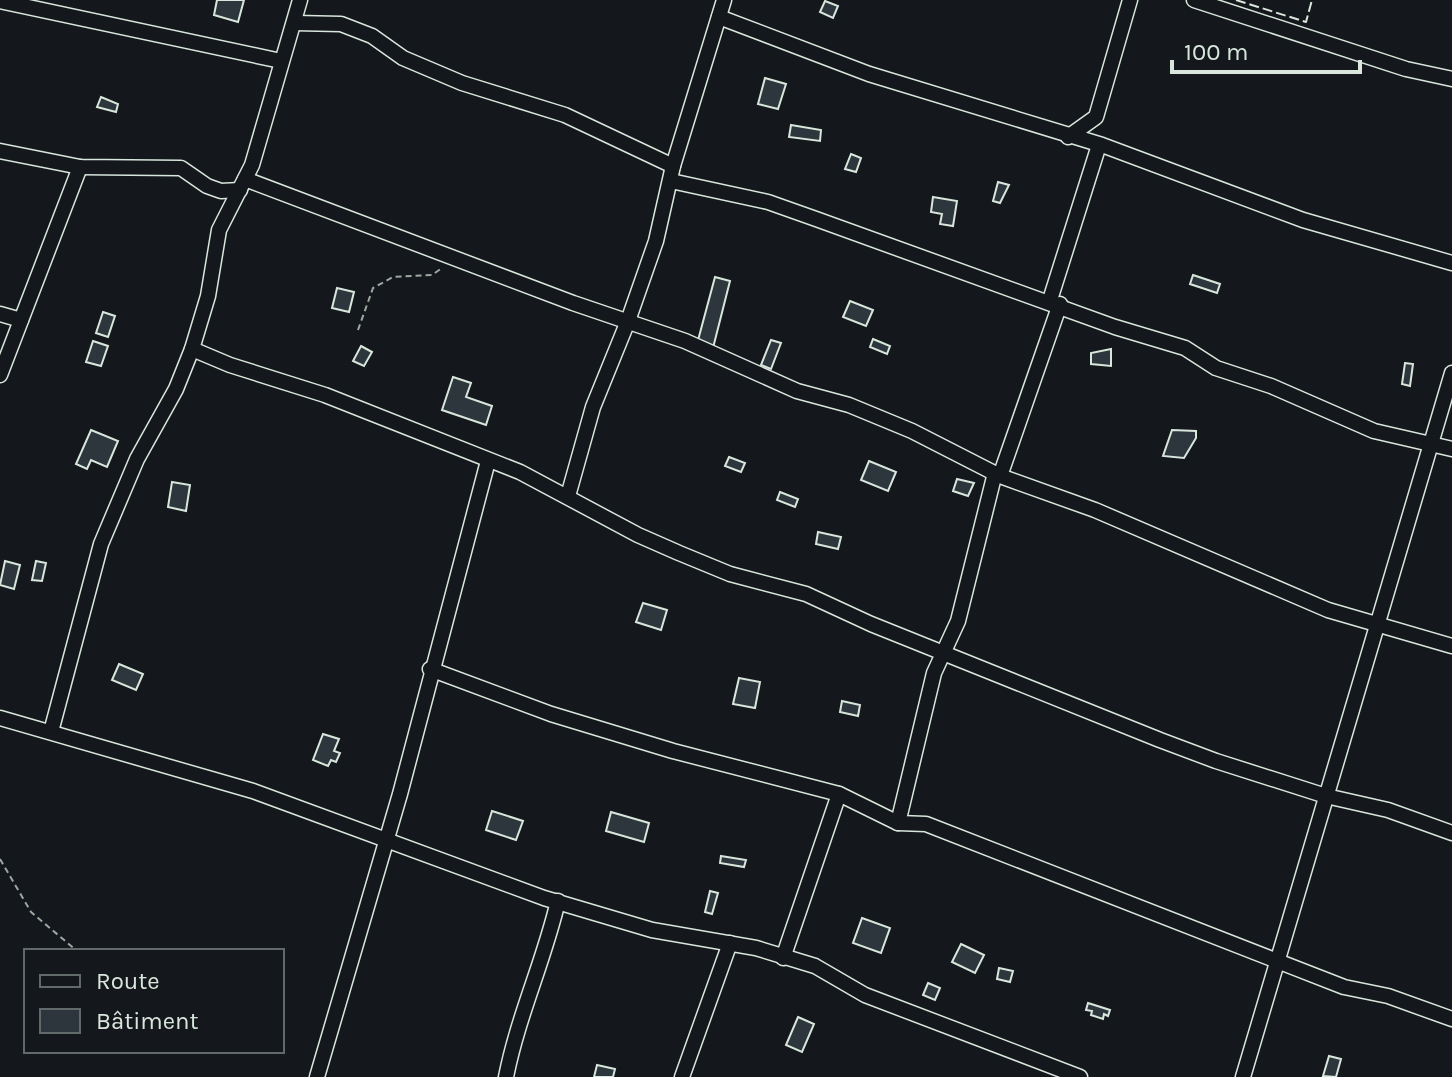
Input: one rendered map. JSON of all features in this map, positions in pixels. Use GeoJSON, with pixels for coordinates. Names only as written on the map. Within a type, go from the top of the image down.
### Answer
{"type":"FeatureCollection","features":[{"type":"Feature","properties":{"kind":"street"},"geometry":{"type":"LineString","coordinates":[[52,728],[101,544],[137,459],[176,389],[192,349],[208,296],[219,230],[256,153],[300,0]]}},
{"type":"Feature","properties":{"kind":"street"},"geometry":{"type":"LineString","coordinates":[[568,496],[593,407],[656,241],[672,173],[724,0]]}},
{"type":"Feature","properties":{"kind":"street"},"geometry":{"type":"LineString","coordinates":[[898,823],[934,673],[958,621],[997,475],[1055,302],[1100,145],[1096,117],[1130,0]]}},
{"type":"Feature","properties":{"kind":"street"},"geometry":{"type":"LineString","coordinates":[[1194,0],[1406,69],[1452,79]]}},
{"type":"Feature","properties":{"kind":"street"},"geometry":{"type":"LineString","coordinates":[[0,1],[281,61]]}},
{"type":"Feature","properties":{"kind":"street"},"geometry":{"type":"LineString","coordinates":[[719,17],[869,74],[1100,145],[1303,220],[1452,263]]}},
{"type":"Feature","properties":{"kind":"street"},"geometry":{"type":"LineString","coordinates":[[295,23],[341,24],[362,32],[403,58],[447,77],[565,115],[672,173],[768,202],[1055,302],[1115,327],[1185,348],[1216,368],[1287,392],[1374,431],[1452,449]]}},
{"type":"Feature","properties":{"kind":"street"},"geometry":{"type":"LineString","coordinates":[[1068,137],[1096,117]]}},
{"type":"Feature","properties":{"kind":"street"},"geometry":{"type":"LineString","coordinates":[[0,151],[80,167],[181,168],[221,191],[242,184],[723,356],[797,391],[849,405],[912,431],[997,475],[1192,550],[1262,584],[1377,625],[1452,646]]}},
{"type":"Feature","properties":{"kind":"street"},"geometry":{"type":"LineString","coordinates":[[0,375],[80,167]]}},
{"type":"Feature","properties":{"kind":"street"},"geometry":{"type":"LineString","coordinates":[[0,314],[21,320]]}},
{"type":"Feature","properties":{"kind":"street"},"geometry":{"type":"LineString","coordinates":[[192,349],[230,365],[325,395],[520,472],[638,535],[679,553],[730,574],[806,594],[943,653],[1216,761],[1326,796],[1373,805],[1452,833]]}},
{"type":"Feature","properties":{"kind":"street"},"geometry":{"type":"LineString","coordinates":[[1243,1077],[1452,373]]}},
{"type":"Feature","properties":{"kind":"street"},"geometry":{"type":"LineString","coordinates":[[317,1077],[385,842],[488,461]]}},
{"type":"Feature","properties":{"kind":"street"},"geometry":{"type":"LineString","coordinates":[[430,669],[551,714],[658,747],[839,794],[898,823],[926,824],[1344,987],[1388,996],[1452,1019]]}},
{"type":"Feature","properties":{"kind":"street"},"geometry":{"type":"LineString","coordinates":[[0,718],[129,758],[241,787],[385,842],[443,858],[558,901],[652,930],[730,943],[829,971],[865,995],[1071,1075]]}},
{"type":"Feature","properties":{"kind":"street"},"geometry":{"type":"LineString","coordinates":[[783,958],[839,794]]}},
{"type":"Feature","properties":{"kind":"street"},"geometry":{"type":"LineString","coordinates":[[506,1077],[518,1025],[538,973],[558,901]]}},
{"type":"Feature","properties":{"kind":"street"},"geometry":{"type":"LineString","coordinates":[[682,1077],[730,943]]}},
{"type":"Feature","properties":{"kind":"path"},"geometry":{"type":"LineString","coordinates":[[358,330],[373,288],[393,277],[439,272],[449,256]]}},
{"type":"Feature","properties":{"kind":"path"},"geometry":{"type":"LineString","coordinates":[[0,859],[31,912],[75,949]]}},
{"type":"Feature","properties":{"kind":"building"},"geometry":{"type":"Polygon","coordinates":[[[217,0],[244,0],[238,22],[214,15],[217,0]]]}},
{"type":"Feature","properties":{"kind":"building"},"geometry":{"type":"Polygon","coordinates":[[[825,1],[838,6],[833,18],[820,12],[825,1]]]}},
{"type":"Feature","properties":{"kind":"building"},"geometry":{"type":"Polygon","coordinates":[[[765,78],[786,84],[778,109],[758,104],[765,78]]]}},
{"type":"Feature","properties":{"kind":"building"},"geometry":{"type":"Polygon","coordinates":[[[101,97],[118,104],[116,112],[97,107],[101,97]]]}},
{"type":"Feature","properties":{"kind":"building"},"geometry":{"type":"Polygon","coordinates":[[[791,125],[821,130],[820,141],[789,137],[791,125]]]}},
{"type":"Feature","properties":{"kind":"building"},"geometry":{"type":"Polygon","coordinates":[[[851,154],[861,158],[856,172],[845,169],[851,154]]]}},
{"type":"Feature","properties":{"kind":"building"},"geometry":{"type":"Polygon","coordinates":[[[998,182],[1009,185],[1000,203],[993,201],[998,182]]]}},
{"type":"Feature","properties":{"kind":"building"},"geometry":{"type":"Polygon","coordinates":[[[933,197],[957,201],[953,226],[940,224],[942,214],[931,212],[933,197]]]}},
{"type":"Feature","properties":{"kind":"building"},"geometry":{"type":"Polygon","coordinates":[[[1193,275],[1220,284],[1217,293],[1190,284],[1193,275]]]}},
{"type":"Feature","properties":{"kind":"building"},"geometry":{"type":"Polygon","coordinates":[[[715,277],[730,281],[713,348],[697,344],[715,277]]]}},
{"type":"Feature","properties":{"kind":"building"},"geometry":{"type":"Polygon","coordinates":[[[337,288],[354,292],[349,312],[332,308],[337,288]]]}},
{"type":"Feature","properties":{"kind":"building"},"geometry":{"type":"Polygon","coordinates":[[[850,301],[873,310],[866,326],[843,317],[850,301]]]}},
{"type":"Feature","properties":{"kind":"building"},"geometry":{"type":"Polygon","coordinates":[[[103,312],[115,316],[108,337],[96,333],[103,312]]]}},
{"type":"Feature","properties":{"kind":"building"},"geometry":{"type":"Polygon","coordinates":[[[873,339],[890,346],[887,354],[870,347],[873,339]]]}},
{"type":"Feature","properties":{"kind":"building"},"geometry":{"type":"Polygon","coordinates":[[[771,340],[781,343],[771,369],[761,365],[771,340]]]}},
{"type":"Feature","properties":{"kind":"building"},"geometry":{"type":"Polygon","coordinates":[[[93,341],[108,346],[101,366],[86,362],[93,341]]]}},
{"type":"Feature","properties":{"kind":"building"},"geometry":{"type":"Polygon","coordinates":[[[361,346],[372,352],[364,366],[353,361],[361,346]]]}},
{"type":"Feature","properties":{"kind":"building"},"geometry":{"type":"Polygon","coordinates":[[[1111,349],[1111,366],[1091,364],[1091,353],[1111,349]]]}},
{"type":"Feature","properties":{"kind":"building"},"geometry":{"type":"Polygon","coordinates":[[[1405,363],[1413,364],[1410,386],[1402,384],[1405,363]]]}},
{"type":"Feature","properties":{"kind":"building"},"geometry":{"type":"Polygon","coordinates":[[[453,377],[471,383],[466,397],[492,406],[486,425],[442,410],[453,377]]]}},
{"type":"Feature","properties":{"kind":"building"},"geometry":{"type":"Polygon","coordinates":[[[91,430],[118,441],[107,467],[91,460],[87,469],[76,464],[91,430]]]}},
{"type":"Feature","properties":{"kind":"building"},"geometry":{"type":"Polygon","coordinates":[[[1172,430],[1196,431],[1196,438],[1184,458],[1163,456],[1172,430]]]}},
{"type":"Feature","properties":{"kind":"building"},"geometry":{"type":"Polygon","coordinates":[[[729,457],[745,463],[741,472],[725,466],[729,457]]]}},
{"type":"Feature","properties":{"kind":"building"},"geometry":{"type":"Polygon","coordinates":[[[869,461],[896,472],[888,491],[861,480],[869,461]]]}},
{"type":"Feature","properties":{"kind":"building"},"geometry":{"type":"Polygon","coordinates":[[[957,479],[974,483],[968,496],[953,491],[957,479]]]}},
{"type":"Feature","properties":{"kind":"building"},"geometry":{"type":"Polygon","coordinates":[[[172,482],[190,485],[186,511],[168,507],[172,482]]]}},
{"type":"Feature","properties":{"kind":"building"},"geometry":{"type":"Polygon","coordinates":[[[780,492],[798,499],[795,507],[777,500],[780,492]]]}},
{"type":"Feature","properties":{"kind":"building"},"geometry":{"type":"Polygon","coordinates":[[[818,532],[841,537],[838,549],[816,544],[818,532]]]}},
{"type":"Feature","properties":{"kind":"building"},"geometry":{"type":"Polygon","coordinates":[[[5,561],[20,565],[14,589],[0,585],[5,561]]]}},
{"type":"Feature","properties":{"kind":"building"},"geometry":{"type":"Polygon","coordinates":[[[36,561],[46,563],[42,581],[32,580],[36,561]]]}},
{"type":"Feature","properties":{"kind":"building"},"geometry":{"type":"Polygon","coordinates":[[[643,603],[667,610],[661,630],[636,622],[643,603]]]}},
{"type":"Feature","properties":{"kind":"building"},"geometry":{"type":"Polygon","coordinates":[[[119,664],[143,674],[136,690],[112,680],[119,664]]]}},
{"type":"Feature","properties":{"kind":"building"},"geometry":{"type":"Polygon","coordinates":[[[739,678],[760,682],[755,708],[733,704],[739,678]]]}},
{"type":"Feature","properties":{"kind":"building"},"geometry":{"type":"Polygon","coordinates":[[[842,701],[860,705],[858,716],[840,712],[842,701]]]}},
{"type":"Feature","properties":{"kind":"building"},"geometry":{"type":"Polygon","coordinates":[[[323,734],[339,739],[334,751],[340,753],[336,762],[331,760],[328,766],[313,760],[323,734]]]}},
{"type":"Feature","properties":{"kind":"building"},"geometry":{"type":"Polygon","coordinates":[[[492,811],[523,821],[516,840],[486,830],[492,811]]]}},
{"type":"Feature","properties":{"kind":"building"},"geometry":{"type":"Polygon","coordinates":[[[611,812],[649,823],[644,842],[606,831],[611,812]]]}},
{"type":"Feature","properties":{"kind":"building"},"geometry":{"type":"Polygon","coordinates":[[[721,856],[746,860],[744,867],[720,863],[721,856]]]}},
{"type":"Feature","properties":{"kind":"building"},"geometry":{"type":"Polygon","coordinates":[[[710,891],[718,893],[712,914],[705,912],[710,891]]]}},
{"type":"Feature","properties":{"kind":"building"},"geometry":{"type":"Polygon","coordinates":[[[862,918],[890,928],[881,953],[853,943],[862,918]]]}},
{"type":"Feature","properties":{"kind":"building"},"geometry":{"type":"Polygon","coordinates":[[[961,944],[984,955],[975,973],[952,962],[961,944]]]}},
{"type":"Feature","properties":{"kind":"building"},"geometry":{"type":"Polygon","coordinates":[[[999,968],[1013,971],[1010,982],[997,979],[999,968]]]}},
{"type":"Feature","properties":{"kind":"building"},"geometry":{"type":"Polygon","coordinates":[[[928,983],[940,988],[935,1000],[923,995],[928,983]]]}},
{"type":"Feature","properties":{"kind":"building"},"geometry":{"type":"Polygon","coordinates":[[[1088,1003],[1110,1010],[1108,1016],[1104,1014],[1103,1019],[1091,1015],[1092,1011],[1086,1010],[1088,1003]]]}},
{"type":"Feature","properties":{"kind":"building"},"geometry":{"type":"Polygon","coordinates":[[[798,1017],[814,1024],[802,1052],[786,1045],[798,1017]]]}},
{"type":"Feature","properties":{"kind":"building"},"geometry":{"type":"Polygon","coordinates":[[[1329,1056],[1341,1059],[1336,1077],[1323,1076],[1329,1056]]]}},
{"type":"Feature","properties":{"kind":"building"},"geometry":{"type":"Polygon","coordinates":[[[597,1065],[615,1069],[613,1077],[594,1077],[597,1065]]]}},
{"type":"Feature","properties":{"kind":"fence"},"geometry":{"type":"LineString","coordinates":[[1236,0],[1306,22],[1312,0]]}}]}
